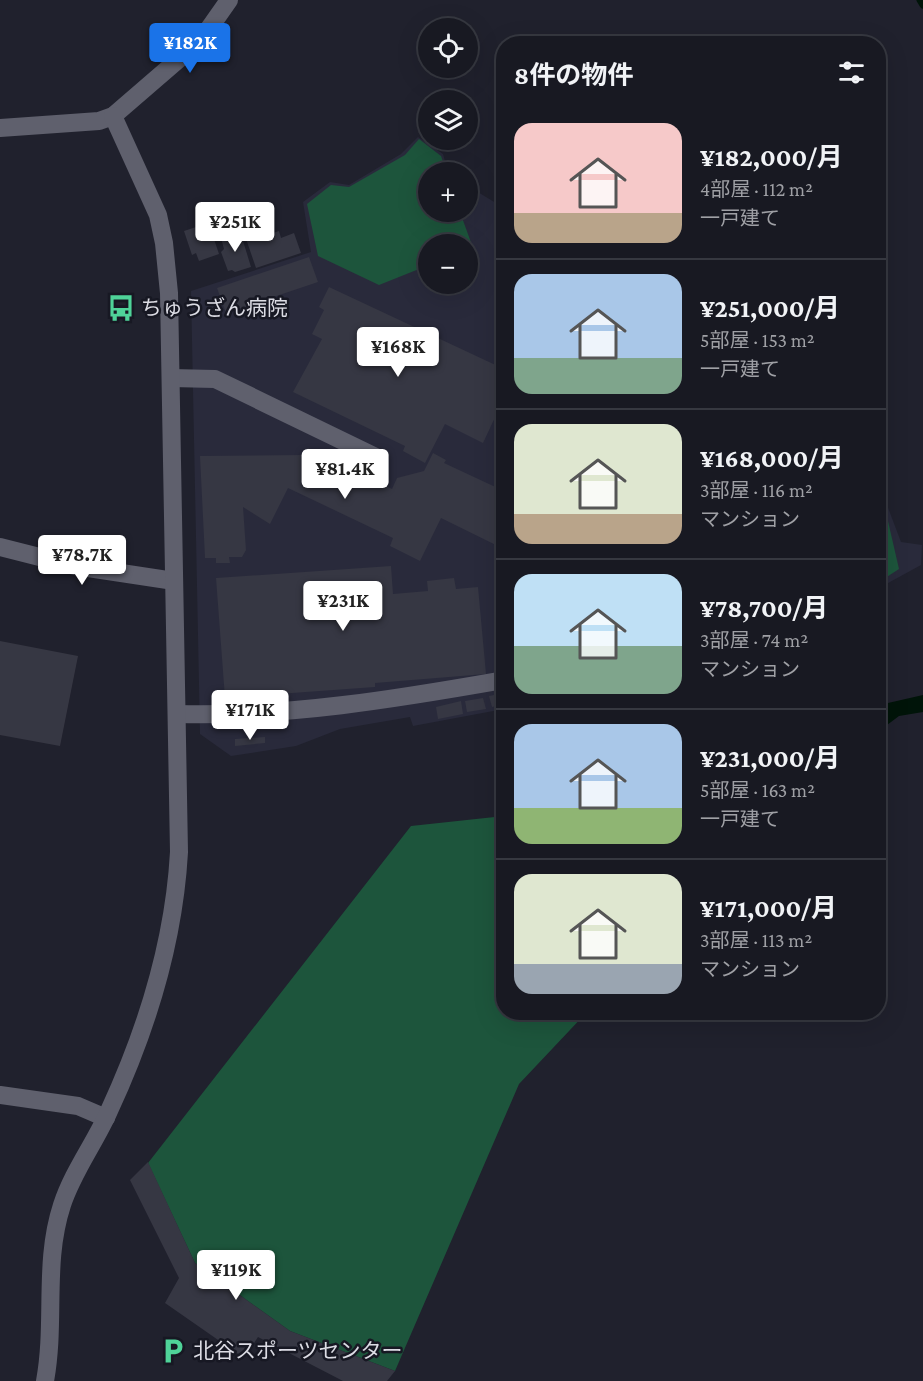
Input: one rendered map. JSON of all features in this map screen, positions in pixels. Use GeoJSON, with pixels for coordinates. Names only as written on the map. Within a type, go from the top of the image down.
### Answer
{"type":"FeatureCollection","features":[{"type":"Feature","properties":{"kind":"street"},"geometry":{"type":"LineString","coordinates":[[0,128],[99,121],[113,116],[201,40],[229,0]]}},
{"type":"Feature","properties":{"kind":"street"},"geometry":{"type":"LineString","coordinates":[[45,1381],[49,1358],[50,1262],[55,1233],[74,1176],[106,1118],[150,1010],[173,920],[179,852],[169,292],[162,234],[149,190],[113,116]]}},
{"type":"Feature","properties":{"kind":"street"},"geometry":{"type":"LineString","coordinates":[[171,378],[214,379],[378,458]]}},
{"type":"Feature","properties":{"kind":"street"},"geometry":{"type":"LineString","coordinates":[[0,547],[75,566],[174,580]]}},
{"type":"Feature","properties":{"kind":"street"},"geometry":{"type":"LineString","coordinates":[[177,714],[266,711],[386,701],[496,681]]}},
{"type":"Feature","properties":{"kind":"street"},"geometry":{"type":"LineString","coordinates":[[0,1095],[78,1106],[106,1118]]}},
{"type":"Feature","properties":{"kind":"shaded area"},"geometry":{"type":"Polygon","coordinates":[[[418,137],[418,150],[437,150],[443,154],[445,162],[418,162],[418,222],[478,222],[478,192],[496,203],[496,710],[413,726],[410,717],[340,729],[296,746],[231,756],[200,734],[191,291],[311,252],[303,202],[330,182],[349,185],[401,154],[418,137]]]}},
{"type":"Feature","properties":{"kind":"shaded area"},"geometry":{"type":"Polygon","coordinates":[[[886,504],[901,542],[922,545],[921,565],[886,584],[886,504]]]}},
{"type":"Feature","properties":{"kind":"shaded area"},"geometry":{"type":"Polygon","coordinates":[[[923,695],[923,712],[899,716],[886,726],[886,705],[923,695]]]}},
{"type":"Feature","properties":{"kind":"green space"},"geometry":{"type":"Polygon","coordinates":[[[418,140],[418,150],[433,150],[441,156],[443,162],[418,162],[418,222],[464,222],[468,234],[418,234],[418,269],[379,285],[318,256],[307,204],[331,185],[349,187],[405,155],[418,140]]]}},
{"type":"Feature","properties":{"kind":"green space"},"geometry":{"type":"Polygon","coordinates":[[[886,512],[899,569],[886,577],[886,512]]]}},
{"type":"Feature","properties":{"kind":"green space"},"geometry":{"type":"Polygon","coordinates":[[[496,817],[496,1020],[579,1020],[519,1084],[395,1371],[290,1331],[195,1263],[148,1163],[411,826],[496,817]]]}},
{"type":"Feature","properties":{"kind":"building"},"geometry":{"type":"Polygon","coordinates":[[[236,216],[238,228],[225,232],[221,218],[236,216]]]}},
{"type":"Feature","properties":{"kind":"building"},"geometry":{"type":"Polygon","coordinates":[[[201,219],[202,223],[208,221],[219,254],[199,261],[196,253],[192,255],[184,231],[199,226],[197,221],[201,219]]]}},
{"type":"Feature","properties":{"kind":"building"},"geometry":{"type":"Polygon","coordinates":[[[265,219],[270,234],[279,231],[281,238],[294,233],[301,253],[256,268],[242,227],[265,219]]]}},
{"type":"Feature","properties":{"kind":"building"},"geometry":{"type":"Polygon","coordinates":[[[240,231],[251,267],[235,272],[228,271],[221,252],[224,249],[221,238],[240,231]]]}},
{"type":"Feature","properties":{"kind":"building"},"geometry":{"type":"Polygon","coordinates":[[[309,257],[318,282],[226,313],[217,288],[309,257]]]}},
{"type":"Feature","properties":{"kind":"building"},"geometry":{"type":"Polygon","coordinates":[[[329,287],[496,365],[496,415],[483,443],[445,424],[425,463],[403,451],[405,446],[293,392],[322,339],[312,334],[324,310],[319,307],[329,287]]]}},
{"type":"Feature","properties":{"kind":"building"},"geometry":{"type":"Polygon","coordinates":[[[308,448],[392,489],[397,478],[424,471],[433,453],[446,460],[444,463],[496,487],[496,545],[441,518],[420,561],[390,546],[393,538],[288,488],[270,524],[243,507],[246,550],[242,557],[229,557],[230,563],[216,563],[216,558],[205,558],[200,456],[304,455],[308,448]]]}},
{"type":"Feature","properties":{"kind":"building"},"geometry":{"type":"Polygon","coordinates":[[[391,566],[393,594],[428,591],[427,581],[454,578],[456,589],[478,587],[486,674],[375,683],[375,687],[225,698],[216,578],[391,566]]]}},
{"type":"Feature","properties":{"kind":"building"},"geometry":{"type":"Polygon","coordinates":[[[0,641],[78,656],[60,746],[0,735],[0,641]]]}},
{"type":"Feature","properties":{"kind":"building"},"geometry":{"type":"Polygon","coordinates":[[[496,695],[496,706],[492,707],[489,696],[496,695]]]}},
{"type":"Feature","properties":{"kind":"building"},"geometry":{"type":"Polygon","coordinates":[[[483,698],[486,709],[467,712],[465,701],[483,698]]]}},
{"type":"Feature","properties":{"kind":"building"},"geometry":{"type":"Polygon","coordinates":[[[461,701],[463,714],[438,719],[436,707],[461,701]]]}},
{"type":"Feature","properties":{"kind":"building"},"geometry":{"type":"Polygon","coordinates":[[[265,737],[265,743],[235,746],[235,739],[265,737]]]}},
{"type":"Feature","properties":{"kind":"building"},"geometry":{"type":"Polygon","coordinates":[[[148,1162],[195,1263],[290,1331],[395,1371],[387,1381],[343,1381],[258,1337],[244,1358],[165,1303],[179,1278],[130,1180],[148,1162]]]}},
{"type":"Feature","properties":{"kind":"waterway"},"geometry":{"type":"LineString","coordinates":[[920,0],[923,5]]}},
{"type":"Feature","properties":{"kind":"place","name":"ちゅうざん病院"},"geometry":{"type":"Point","coordinates":[121,308]}},
{"type":"Feature","properties":{"kind":"place","name":"北谷スポーツセンター"},"geometry":{"type":"Point","coordinates":[173,1351]}}]}
